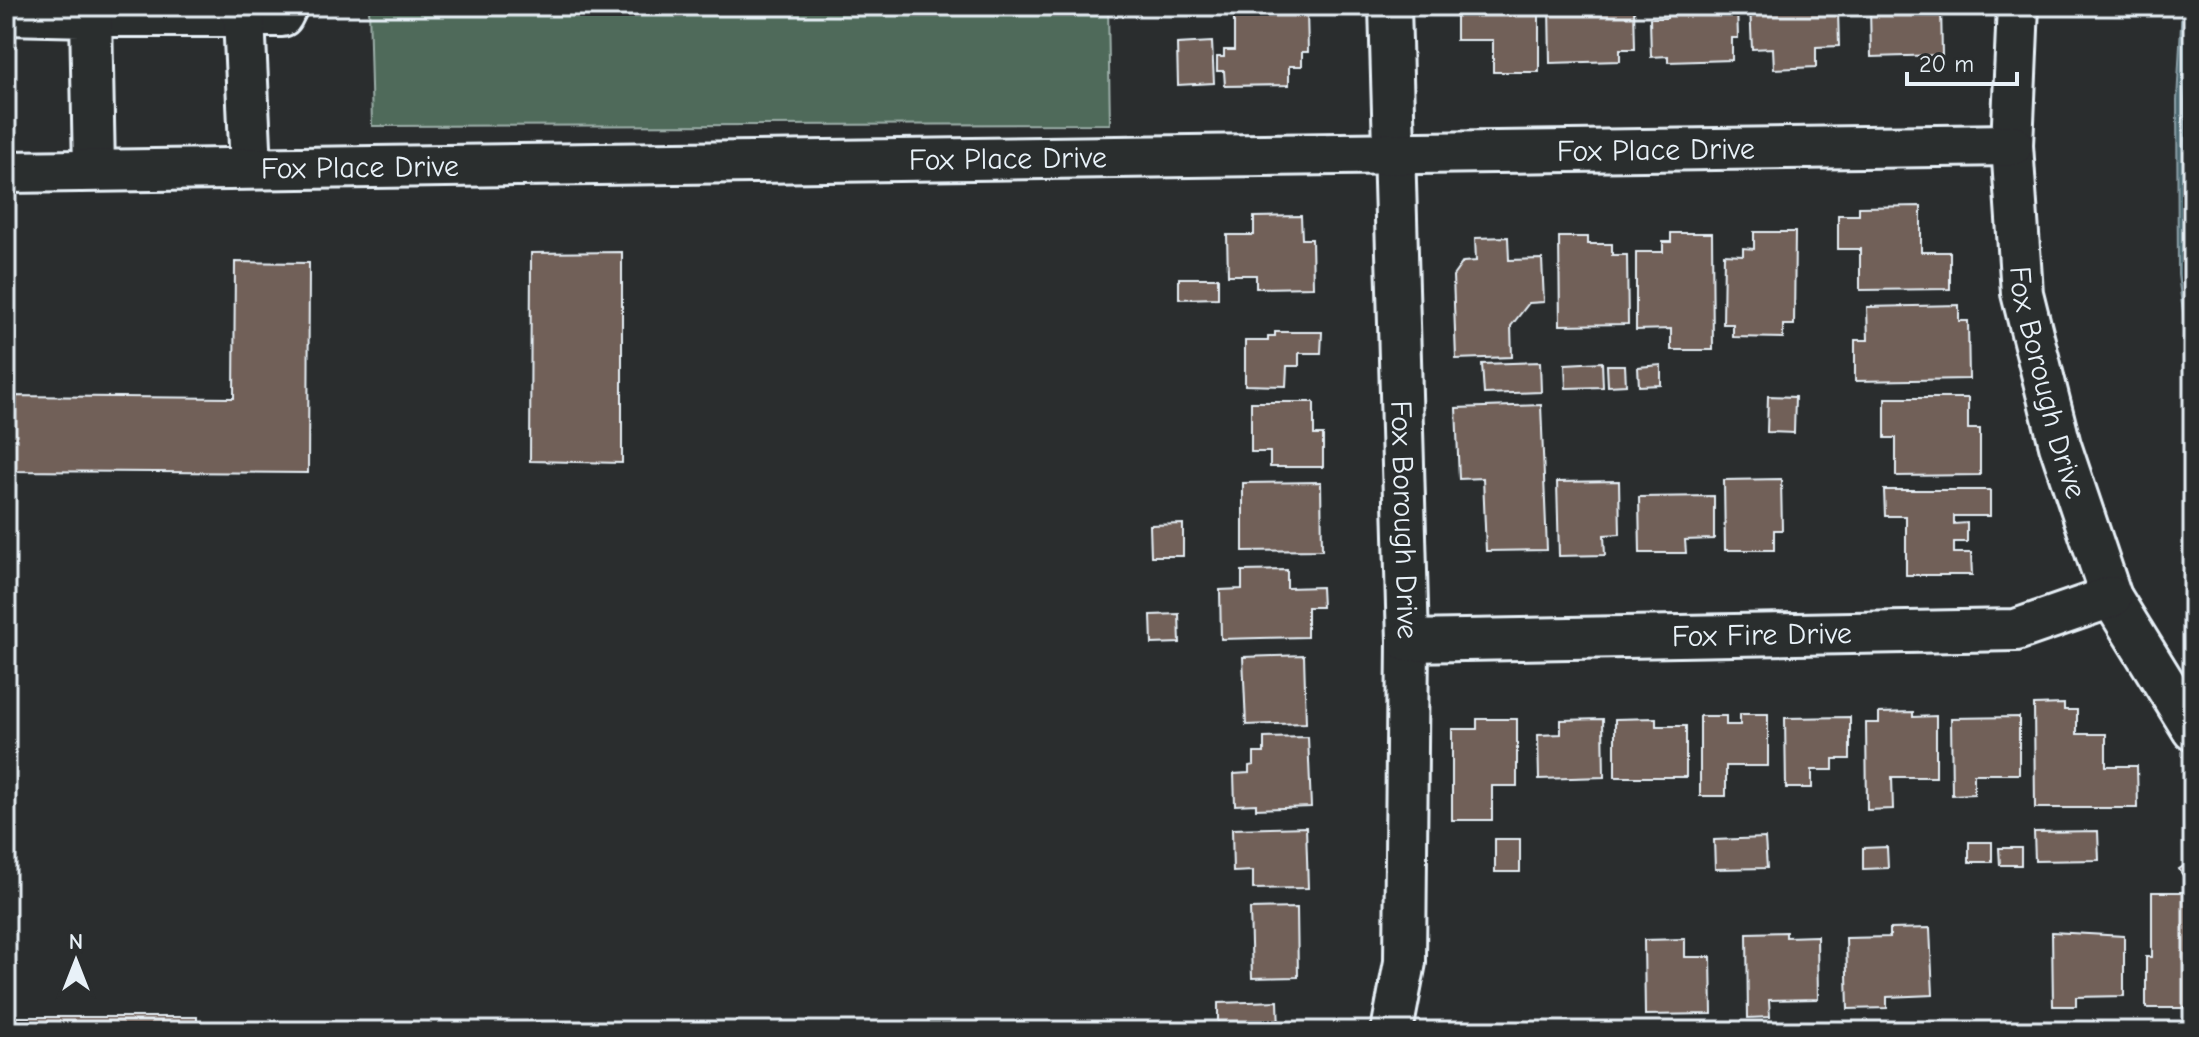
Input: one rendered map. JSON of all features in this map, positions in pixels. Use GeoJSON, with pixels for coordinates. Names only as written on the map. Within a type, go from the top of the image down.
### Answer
{"type":"FeatureCollection","features":[{"type":"Feature","properties":{"kind":"street"},"geometry":{"type":"LineString","coordinates":[[6,14],[241,11],[282,16],[287,6]]}},
{"type":"Feature","properties":{"kind":"street","name":"Fox Borough Drive"},"geometry":{"type":"LineString","coordinates":[[1390,6],[1408,641],[1405,962],[1392,1031]]}},
{"type":"Feature","properties":{"kind":"street","name":"Fox Borough Drive"},"geometry":{"type":"LineString","coordinates":[[2018,6],[2012,145],[2022,293],[2060,445],[2111,597],[2193,730]]}},
{"type":"Feature","properties":{"kind":"street"},"geometry":{"type":"LineString","coordinates":[[94,11],[94,170]]}},
{"type":"Feature","properties":{"kind":"street"},"geometry":{"type":"LineString","coordinates":[[241,11],[251,168]]}},
{"type":"Feature","properties":{"kind":"street","name":"Fox Place Drive"},"geometry":{"type":"LineString","coordinates":[[6,172],[2012,145]]}},
{"type":"Feature","properties":{"kind":"street","name":"Fox Fire Drive"},"geometry":{"type":"LineString","coordinates":[[1408,641],[2016,630],[2111,597]]}},
{"type":"Feature","properties":{"kind":"green space"},"geometry":{"type":"Polygon","coordinates":[[[369,6],[1108,6],[1110,124],[372,126],[369,6]]]}},
{"type":"Feature","properties":{"kind":"water"},"geometry":{"type":"Polygon","coordinates":[[[2182,6],[2193,6],[2193,386],[2178,275],[2177,101],[2182,6]]]}},
{"type":"Feature","properties":{"kind":"building"},"geometry":{"type":"Polygon","coordinates":[[[1456,6],[1539,6],[1539,72],[1493,72],[1493,40],[1456,40],[1456,6]]]}},
{"type":"Feature","properties":{"kind":"building"},"geometry":{"type":"Polygon","coordinates":[[[1549,6],[1634,6],[1635,49],[1620,49],[1620,61],[1550,63],[1549,6]]]}},
{"type":"Feature","properties":{"kind":"building"},"geometry":{"type":"Polygon","coordinates":[[[1667,6],[1737,6],[1738,38],[1732,38],[1732,60],[1668,62],[1668,56],[1651,57],[1650,18],[1667,18],[1667,6]]]}},
{"type":"Feature","properties":{"kind":"building"},"geometry":{"type":"Polygon","coordinates":[[[1750,6],[1813,6],[1814,11],[1838,11],[1839,46],[1816,47],[1816,67],[1774,69],[1773,48],[1752,49],[1750,6]]]}},
{"type":"Feature","properties":{"kind":"building"},"geometry":{"type":"Polygon","coordinates":[[[1870,6],[1941,6],[1942,55],[1871,57],[1870,6]]]}},
{"type":"Feature","properties":{"kind":"building"},"geometry":{"type":"Polygon","coordinates":[[[1307,10],[1308,52],[1302,52],[1302,66],[1289,66],[1289,85],[1225,86],[1224,71],[1217,71],[1217,57],[1224,57],[1224,50],[1234,50],[1234,11],[1307,10]]]}},
{"type":"Feature","properties":{"kind":"building"},"geometry":{"type":"Polygon","coordinates":[[[1212,42],[1214,83],[1178,85],[1177,44],[1212,42]]]}},
{"type":"Feature","properties":{"kind":"building"},"geometry":{"type":"Polygon","coordinates":[[[1921,206],[1921,252],[1950,252],[1950,289],[1860,290],[1860,249],[1838,249],[1838,215],[1859,215],[1859,207],[1921,206]]]}},
{"type":"Feature","properties":{"kind":"building"},"geometry":{"type":"Polygon","coordinates":[[[1301,216],[1302,239],[1312,239],[1313,287],[1256,288],[1256,275],[1228,275],[1227,235],[1254,235],[1254,217],[1301,216]]]}},
{"type":"Feature","properties":{"kind":"building"},"geometry":{"type":"Polygon","coordinates":[[[1754,232],[1795,232],[1794,325],[1783,325],[1783,338],[1733,337],[1733,324],[1723,324],[1724,254],[1743,255],[1743,248],[1754,249],[1754,232]]]}},
{"type":"Feature","properties":{"kind":"building"},"geometry":{"type":"Polygon","coordinates":[[[1671,233],[1712,233],[1713,350],[1671,350],[1671,329],[1636,330],[1636,252],[1663,252],[1663,242],[1671,242],[1671,233]]]}},
{"type":"Feature","properties":{"kind":"building"},"geometry":{"type":"Polygon","coordinates":[[[1508,237],[1509,260],[1542,259],[1544,302],[1529,303],[1511,326],[1512,357],[1456,359],[1453,276],[1463,262],[1476,261],[1475,238],[1508,237]]]}},
{"type":"Feature","properties":{"kind":"building"},"geometry":{"type":"Polygon","coordinates":[[[1559,237],[1588,237],[1588,244],[1612,244],[1612,255],[1627,255],[1628,324],[1560,325],[1559,237]]]}},
{"type":"Feature","properties":{"kind":"building"},"geometry":{"type":"Polygon","coordinates":[[[622,252],[622,463],[530,461],[531,253],[622,252]]]}},
{"type":"Feature","properties":{"kind":"building"},"geometry":{"type":"Polygon","coordinates":[[[235,262],[309,263],[308,473],[6,471],[6,396],[234,398],[235,262]]]}},
{"type":"Feature","properties":{"kind":"building"},"geometry":{"type":"Polygon","coordinates":[[[1179,278],[1218,278],[1218,298],[1179,299],[1179,278]]]}},
{"type":"Feature","properties":{"kind":"building"},"geometry":{"type":"Polygon","coordinates":[[[1959,305],[1959,321],[1968,321],[1969,379],[1855,381],[1855,340],[1868,340],[1867,307],[1959,305]]]}},
{"type":"Feature","properties":{"kind":"building"},"geometry":{"type":"Polygon","coordinates":[[[1275,332],[1322,332],[1321,353],[1299,353],[1299,366],[1287,366],[1286,386],[1245,385],[1245,341],[1268,341],[1268,336],[1275,336],[1275,332]]]}},
{"type":"Feature","properties":{"kind":"building"},"geometry":{"type":"Polygon","coordinates":[[[1540,362],[1541,392],[1484,394],[1482,364],[1540,362]]]}},
{"type":"Feature","properties":{"kind":"building"},"geometry":{"type":"Polygon","coordinates":[[[1602,362],[1603,387],[1566,388],[1565,364],[1602,362]]]}},
{"type":"Feature","properties":{"kind":"building"},"geometry":{"type":"Polygon","coordinates":[[[1607,365],[1625,365],[1626,385],[1608,386],[1607,365]]]}},
{"type":"Feature","properties":{"kind":"building"},"geometry":{"type":"Polygon","coordinates":[[[1661,365],[1661,385],[1639,386],[1638,367],[1661,365]]]}},
{"type":"Feature","properties":{"kind":"building"},"geometry":{"type":"Polygon","coordinates":[[[1768,396],[1795,397],[1794,433],[1767,432],[1768,396]]]}},
{"type":"Feature","properties":{"kind":"building"},"geometry":{"type":"Polygon","coordinates":[[[1885,398],[1968,398],[1968,429],[1980,429],[1980,475],[1896,476],[1896,438],[1885,438],[1885,398]]]}},
{"type":"Feature","properties":{"kind":"building"},"geometry":{"type":"Polygon","coordinates":[[[1251,402],[1314,402],[1314,435],[1323,435],[1323,467],[1270,467],[1270,452],[1251,452],[1251,402]]]}},
{"type":"Feature","properties":{"kind":"building"},"geometry":{"type":"Polygon","coordinates":[[[1541,405],[1547,550],[1486,551],[1483,478],[1459,479],[1456,408],[1541,405]]]}},
{"type":"Feature","properties":{"kind":"building"},"geometry":{"type":"Polygon","coordinates":[[[1781,479],[1782,530],[1774,530],[1774,550],[1725,550],[1724,480],[1781,479]]]}},
{"type":"Feature","properties":{"kind":"building"},"geometry":{"type":"Polygon","coordinates":[[[1619,481],[1620,534],[1604,535],[1605,555],[1559,556],[1557,482],[1619,481]]]}},
{"type":"Feature","properties":{"kind":"building"},"geometry":{"type":"Polygon","coordinates":[[[1321,482],[1322,550],[1243,551],[1243,483],[1321,482]]]}},
{"type":"Feature","properties":{"kind":"building"},"geometry":{"type":"Polygon","coordinates":[[[1884,490],[1990,490],[1990,516],[1954,516],[1954,524],[1967,523],[1967,542],[1954,542],[1954,553],[1971,553],[1972,575],[1906,575],[1906,516],[1885,516],[1884,490]]]}},
{"type":"Feature","properties":{"kind":"building"},"geometry":{"type":"Polygon","coordinates":[[[1714,496],[1714,539],[1685,540],[1686,553],[1640,553],[1639,497],[1714,496]]]}},
{"type":"Feature","properties":{"kind":"building"},"geometry":{"type":"Polygon","coordinates":[[[1183,524],[1183,556],[1151,556],[1150,525],[1183,524]]]}},
{"type":"Feature","properties":{"kind":"building"},"geometry":{"type":"Polygon","coordinates":[[[1287,570],[1287,588],[1321,587],[1322,607],[1307,607],[1307,637],[1221,639],[1220,590],[1242,589],[1242,571],[1287,570]]]}},
{"type":"Feature","properties":{"kind":"building"},"geometry":{"type":"Polygon","coordinates":[[[1179,614],[1180,643],[1152,644],[1151,615],[1179,614]]]}},
{"type":"Feature","properties":{"kind":"building"},"geometry":{"type":"Polygon","coordinates":[[[1304,655],[1306,723],[1246,725],[1243,657],[1304,655]]]}},
{"type":"Feature","properties":{"kind":"building"},"geometry":{"type":"Polygon","coordinates":[[[2064,704],[2064,710],[2077,710],[2077,734],[2106,734],[2106,766],[2137,766],[2138,808],[2035,808],[2034,705],[2064,704]]]}},
{"type":"Feature","properties":{"kind":"building"},"geometry":{"type":"Polygon","coordinates":[[[1913,712],[1913,717],[1936,716],[1936,777],[1892,777],[1893,809],[1867,810],[1866,723],[1879,723],[1879,713],[1913,712]]]}},
{"type":"Feature","properties":{"kind":"building"},"geometry":{"type":"Polygon","coordinates":[[[1740,714],[1768,714],[1768,766],[1726,766],[1726,796],[1700,796],[1700,716],[1726,716],[1726,725],[1740,725],[1740,714]]]}},
{"type":"Feature","properties":{"kind":"building"},"geometry":{"type":"Polygon","coordinates":[[[1850,717],[1850,759],[1833,759],[1833,770],[1812,770],[1812,788],[1786,788],[1785,718],[1850,717]]]}},
{"type":"Feature","properties":{"kind":"building"},"geometry":{"type":"Polygon","coordinates":[[[2019,717],[2019,774],[1974,774],[1974,794],[1952,795],[1951,718],[2019,717]]]}},
{"type":"Feature","properties":{"kind":"building"},"geometry":{"type":"Polygon","coordinates":[[[1656,718],[1656,726],[1686,726],[1686,777],[1615,777],[1615,719],[1656,718]]]}},
{"type":"Feature","properties":{"kind":"building"},"geometry":{"type":"Polygon","coordinates":[[[1477,719],[1517,719],[1517,786],[1492,786],[1492,820],[1452,820],[1452,729],[1477,729],[1477,719]]]}},
{"type":"Feature","properties":{"kind":"building"},"geometry":{"type":"Polygon","coordinates":[[[1603,719],[1604,777],[1539,779],[1538,735],[1561,734],[1561,720],[1603,719]]]}},
{"type":"Feature","properties":{"kind":"building"},"geometry":{"type":"Polygon","coordinates":[[[1308,737],[1311,807],[1256,809],[1256,804],[1235,805],[1234,774],[1249,773],[1249,766],[1254,765],[1254,753],[1264,753],[1264,738],[1308,737]]]}},
{"type":"Feature","properties":{"kind":"building"},"geometry":{"type":"Polygon","coordinates":[[[1306,827],[1308,888],[1253,889],[1253,871],[1233,872],[1232,829],[1306,827]]]}},
{"type":"Feature","properties":{"kind":"building"},"geometry":{"type":"Polygon","coordinates":[[[2098,831],[2099,860],[2035,861],[2034,832],[2098,831]]]}},
{"type":"Feature","properties":{"kind":"building"},"geometry":{"type":"Polygon","coordinates":[[[1765,838],[1767,868],[1715,869],[1714,840],[1765,838]]]}},
{"type":"Feature","properties":{"kind":"building"},"geometry":{"type":"Polygon","coordinates":[[[1495,839],[1520,839],[1520,872],[1495,872],[1495,839]]]}},
{"type":"Feature","properties":{"kind":"building"},"geometry":{"type":"Polygon","coordinates":[[[1969,842],[1992,842],[1992,862],[1969,862],[1969,842]]]}},
{"type":"Feature","properties":{"kind":"building"},"geometry":{"type":"Polygon","coordinates":[[[1887,847],[1888,868],[1863,869],[1863,848],[1887,847]]]}},
{"type":"Feature","properties":{"kind":"building"},"geometry":{"type":"Polygon","coordinates":[[[1999,848],[2021,848],[2021,865],[2000,865],[1999,848]]]}},
{"type":"Feature","properties":{"kind":"building"},"geometry":{"type":"Polygon","coordinates":[[[2193,860],[2193,891],[2179,869],[2193,860]]]}},
{"type":"Feature","properties":{"kind":"building"},"geometry":{"type":"Polygon","coordinates":[[[2152,892],[2191,892],[2193,989],[2188,989],[2188,1008],[2146,1008],[2146,957],[2152,957],[2152,892]]]}},
{"type":"Feature","properties":{"kind":"building"},"geometry":{"type":"Polygon","coordinates":[[[1297,908],[1298,977],[1252,978],[1250,909],[1297,908]]]}},
{"type":"Feature","properties":{"kind":"building"},"geometry":{"type":"Polygon","coordinates":[[[1930,928],[1933,995],[1887,997],[1887,1008],[1848,1009],[1846,938],[1890,937],[1890,929],[1930,928]]]}},
{"type":"Feature","properties":{"kind":"building"},"geometry":{"type":"Polygon","coordinates":[[[1786,932],[1786,937],[1817,936],[1818,999],[1769,1000],[1770,1017],[1748,1018],[1747,933],[1786,932]]]}},
{"type":"Feature","properties":{"kind":"building"},"geometry":{"type":"Polygon","coordinates":[[[2052,932],[2124,936],[2124,996],[2076,997],[2076,1006],[2053,1006],[2052,932]]]}},
{"type":"Feature","properties":{"kind":"building"},"geometry":{"type":"Polygon","coordinates":[[[1685,939],[1685,957],[1711,957],[1712,1014],[1645,1015],[1644,940],[1685,939]]]}},
{"type":"Feature","properties":{"kind":"building"},"geometry":{"type":"Polygon","coordinates":[[[1278,1001],[1279,1031],[1218,1031],[1218,1003],[1278,1001]]]}},
{"type":"Feature","properties":{"kind":"building"},"geometry":{"type":"Polygon","coordinates":[[[6,1017],[197,1017],[197,1031],[6,1031],[6,1017]]]}}]}
